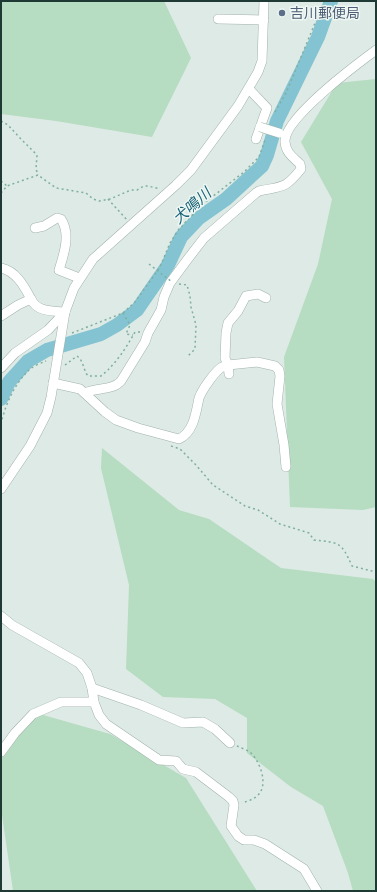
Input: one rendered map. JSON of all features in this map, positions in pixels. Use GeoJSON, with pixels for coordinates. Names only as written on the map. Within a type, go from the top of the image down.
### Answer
{"type":"FeatureCollection","features":[{"type":"Feature","properties":{"kind":"street"},"geometry":{"type":"LineString","coordinates":[[1,490],[30,446],[47,412],[65,312],[68,301],[79,278],[93,259],[166,195],[191,170],[249,89],[262,61],[264,1]]}},
{"type":"Feature","properties":{"kind":"street"},"geometry":{"type":"LineString","coordinates":[[218,19],[264,20]]}},
{"type":"Feature","properties":{"kind":"street"},"geometry":{"type":"LineString","coordinates":[[85,393],[92,390],[117,385],[145,342],[148,333],[161,310],[164,297],[196,246],[256,193],[259,191],[283,187],[294,178],[301,169],[300,164],[288,153],[286,134],[300,115],[342,76],[376,50]]}},
{"type":"Feature","properties":{"kind":"street"},"geometry":{"type":"LineString","coordinates":[[249,89],[267,108],[256,139]]}},
{"type":"Feature","properties":{"kind":"street"},"geometry":{"type":"LineString","coordinates":[[279,133],[295,115],[300,115]]}},
{"type":"Feature","properties":{"kind":"street"},"geometry":{"type":"LineString","coordinates":[[260,127],[279,133]]}},
{"type":"Feature","properties":{"kind":"street"},"geometry":{"type":"LineString","coordinates":[[279,133],[282,142],[286,145]]}},
{"type":"Feature","properties":{"kind":"street"},"geometry":{"type":"LineString","coordinates":[[35,228],[44,226],[56,218],[61,219],[67,234],[59,270],[79,278]]}},
{"type":"Feature","properties":{"kind":"street"},"geometry":{"type":"LineString","coordinates":[[1,268],[9,270],[20,280],[33,304],[40,309],[65,312]]}},
{"type":"Feature","properties":{"kind":"street"},"geometry":{"type":"LineString","coordinates":[[229,370],[225,358],[228,323],[238,311],[246,296],[258,294],[266,298]]}},
{"type":"Feature","properties":{"kind":"street"},"geometry":{"type":"LineString","coordinates":[[1,316],[31,299]]}},
{"type":"Feature","properties":{"kind":"street"},"geometry":{"type":"LineString","coordinates":[[1,368],[15,353],[48,330],[65,312]]}},
{"type":"Feature","properties":{"kind":"street"},"geometry":{"type":"LineString","coordinates":[[53,383],[80,389],[116,420],[138,428],[179,439],[184,437],[189,430],[196,414],[200,396],[218,370],[222,367],[229,370],[257,362],[275,366],[280,376],[277,404],[286,467]]}},
{"type":"Feature","properties":{"kind":"street"},"geometry":{"type":"LineString","coordinates":[[1,616],[12,625],[79,663],[87,672],[92,688],[94,702],[99,715],[106,724],[159,760],[176,761],[183,768],[196,772],[229,797],[233,801],[234,805],[232,826],[238,836],[244,840],[254,840],[265,844],[304,869],[317,891]]}},
{"type":"Feature","properties":{"kind":"street"},"geometry":{"type":"LineString","coordinates":[[92,688],[141,705],[183,723],[203,722],[215,729],[230,743]]}},
{"type":"Feature","properties":{"kind":"street"},"geometry":{"type":"LineString","coordinates":[[1,752],[33,714],[60,702],[94,702]]}},
{"type":"Feature","properties":{"kind":"path"},"geometry":{"type":"LineString","coordinates":[[275,112],[288,87],[324,1]]}},
{"type":"Feature","properties":{"kind":"path"},"geometry":{"type":"LineString","coordinates":[[1,121],[8,125],[37,155],[36,169],[38,175],[56,188],[86,193],[93,199],[99,201],[108,199],[126,191],[137,190],[144,186],[161,190],[166,195]]}},
{"type":"Feature","properties":{"kind":"path"},"geometry":{"type":"LineString","coordinates":[[72,333],[123,313],[135,302],[160,267],[170,243],[179,229],[203,204],[244,172],[259,157],[267,134]]}},
{"type":"Feature","properties":{"kind":"path"},"geometry":{"type":"LineString","coordinates":[[1,192],[7,186],[38,175]]}},
{"type":"Feature","properties":{"kind":"path"},"geometry":{"type":"LineString","coordinates":[[1,181],[7,186]]}},
{"type":"Feature","properties":{"kind":"path"},"geometry":{"type":"LineString","coordinates":[[108,199],[132,224]]}},
{"type":"Feature","properties":{"kind":"path"},"geometry":{"type":"LineString","coordinates":[[149,264],[172,282],[186,285],[190,296],[191,307],[196,325],[195,349],[188,356]]}},
{"type":"Feature","properties":{"kind":"path"},"geometry":{"type":"LineString","coordinates":[[123,313],[130,325],[126,334],[134,335]]}},
{"type":"Feature","properties":{"kind":"path"},"geometry":{"type":"LineString","coordinates":[[56,365],[64,366],[77,356],[81,358],[85,373],[88,376],[101,376],[118,359],[135,332],[148,333]]}},
{"type":"Feature","properties":{"kind":"path"},"geometry":{"type":"LineString","coordinates":[[1,424],[6,408],[22,378],[30,369],[46,361]]}},
{"type":"Feature","properties":{"kind":"path"},"geometry":{"type":"LineString","coordinates":[[165,444],[180,450],[196,465],[213,485],[245,506],[258,510],[280,524],[309,534],[314,540],[334,543],[346,551],[352,566],[376,572]]}},
{"type":"Feature","properties":{"kind":"path"},"geometry":{"type":"LineString","coordinates":[[230,743],[251,752],[263,772],[260,794],[255,798],[238,805],[234,805]]}},
{"type":"Feature","properties":{"kind":"green space"},"geometry":{"type":"Polygon","coordinates":[[[1,1],[164,1],[191,58],[152,137],[56,121],[1,114],[1,1]]]}},
{"type":"Feature","properties":{"kind":"green space"},"geometry":{"type":"Polygon","coordinates":[[[376,79],[376,507],[363,510],[290,507],[284,357],[318,264],[332,199],[301,142],[337,83],[376,79]]]}},
{"type":"Feature","properties":{"kind":"green space"},"geometry":{"type":"Polygon","coordinates":[[[102,448],[179,510],[209,519],[281,568],[373,579],[376,582],[376,891],[353,891],[348,873],[323,806],[291,787],[247,753],[247,718],[215,699],[163,697],[126,669],[129,585],[101,468],[102,448]]]}},
{"type":"Feature","properties":{"kind":"green space"},"geometry":{"type":"Polygon","coordinates":[[[36,713],[110,734],[186,778],[257,891],[13,891],[1,808],[1,756],[36,713]]]}},
{"type":"Feature","properties":{"kind":"waterway","name":"犬鳴川"},"geometry":{"type":"LineString","coordinates":[[1,399],[9,382],[28,361],[47,350],[101,334],[117,325],[137,310],[168,265],[181,237],[199,218],[226,199],[262,166],[267,155],[277,121],[318,37],[331,1]]}},
{"type":"Feature","properties":{"kind":"place","name":"吉川郵便局"},"geometry":{"type":"Point","coordinates":[282,13]}}]}
